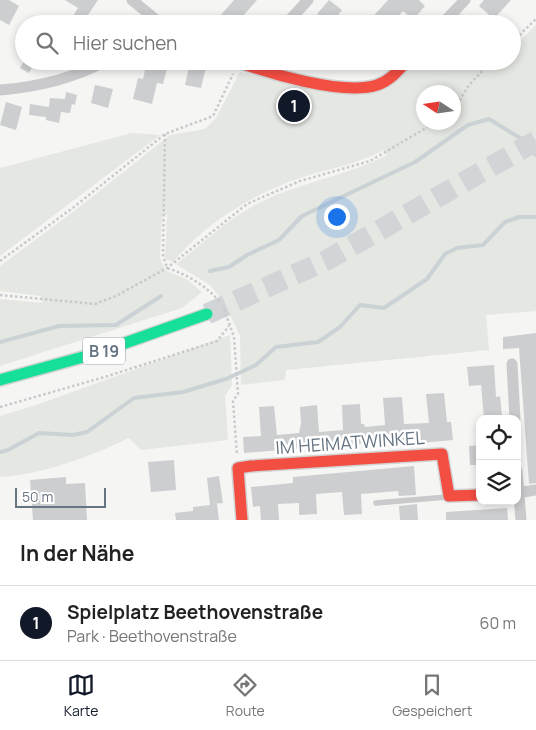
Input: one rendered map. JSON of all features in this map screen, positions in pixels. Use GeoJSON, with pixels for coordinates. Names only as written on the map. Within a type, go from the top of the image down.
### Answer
{"type":"FeatureCollection","features":[{"type":"Feature","properties":{"kind":"main road"},"geometry":{"type":"LineString","coordinates":[[271,70],[334,86],[363,88],[378,84],[393,76],[399,70]]}},
{"type":"Feature","properties":{"kind":"main road","name":"B 19"},"geometry":{"type":"LineString","coordinates":[[0,380],[94,354],[206,314]]}},
{"type":"Feature","properties":{"kind":"main road","name":"IM HEIMATWINKEL"},"geometry":{"type":"LineString","coordinates":[[238,468],[442,454],[449,496]]}},
{"type":"Feature","properties":{"kind":"main road"},"geometry":{"type":"LineString","coordinates":[[238,468],[242,520]]}},
{"type":"Feature","properties":{"kind":"main road"},"geometry":{"type":"LineString","coordinates":[[449,496],[476,495]]}},
{"type":"Feature","properties":{"kind":"street"},"geometry":{"type":"LineString","coordinates":[[132,0],[148,15]]}},
{"type":"Feature","properties":{"kind":"street"},"geometry":{"type":"LineString","coordinates":[[294,15],[308,0]]}},
{"type":"Feature","properties":{"kind":"street"},"geometry":{"type":"LineString","coordinates":[[451,15],[465,0]]}},
{"type":"Feature","properties":{"kind":"street"},"geometry":{"type":"LineString","coordinates":[[0,90],[53,84],[90,70]]}},
{"type":"Feature","properties":{"kind":"street"},"geometry":{"type":"LineString","coordinates":[[512,364],[515,415]]}},
{"type":"Feature","properties":{"kind":"street"},"geometry":{"type":"LineString","coordinates":[[521,492],[536,490]]}},
{"type":"Feature","properties":{"kind":"street"},"geometry":{"type":"LineString","coordinates":[[519,505],[520,520]]}},
{"type":"Feature","properties":{"kind":"lane"},"geometry":{"type":"LineString","coordinates":[[376,504],[449,496]]}},
{"type":"Feature","properties":{"kind":"path"},"geometry":{"type":"LineString","coordinates":[[521,33],[536,19]]}},
{"type":"Feature","properties":{"kind":"path"},"geometry":{"type":"LineString","coordinates":[[0,261],[74,207],[166,134],[188,123],[213,116],[240,70]]}},
{"type":"Feature","properties":{"kind":"path"},"geometry":{"type":"LineString","coordinates":[[461,97],[469,84],[483,70]]}},
{"type":"Feature","properties":{"kind":"path"},"geometry":{"type":"LineString","coordinates":[[0,295],[95,304],[116,296],[167,268],[247,204],[300,181],[370,161],[422,130]]}},
{"type":"Feature","properties":{"kind":"path"},"geometry":{"type":"LineString","coordinates":[[166,134],[163,255],[167,268]]}},
{"type":"Feature","properties":{"kind":"path"},"geometry":{"type":"LineString","coordinates":[[167,268],[189,276],[211,292],[222,305],[234,337],[238,394],[233,401],[238,468]]}},
{"type":"Feature","properties":{"kind":"path"},"geometry":{"type":"LineString","coordinates":[[0,407],[108,376],[216,341],[229,326]]}},
{"type":"Feature","properties":{"kind":"shaded area"},"geometry":{"type":"Polygon","coordinates":[[[457,9],[463,15],[451,15],[457,9]]]}},
{"type":"Feature","properties":{"kind":"shaded area"},"geometry":{"type":"Polygon","coordinates":[[[536,25],[536,311],[486,315],[489,350],[286,370],[285,380],[241,385],[240,336],[225,304],[210,285],[176,264],[240,214],[266,199],[370,163],[387,155],[384,150],[353,163],[283,184],[248,201],[199,235],[173,262],[165,258],[167,215],[162,215],[160,258],[165,270],[186,279],[202,292],[182,308],[0,366],[0,299],[42,303],[41,296],[0,291],[0,266],[73,212],[170,135],[205,129],[216,118],[240,72],[362,95],[393,76],[399,70],[521,70],[521,40],[536,25]]]}},
{"type":"Feature","properties":{"kind":"shaded area"},"geometry":{"type":"Polygon","coordinates":[[[132,133],[160,135],[0,256],[0,168],[132,133]]]}},
{"type":"Feature","properties":{"kind":"shaded area"},"geometry":{"type":"Polygon","coordinates":[[[230,335],[232,385],[225,396],[228,440],[141,450],[129,438],[66,464],[34,472],[0,477],[0,416],[42,403],[230,335]]]}},
{"type":"Feature","properties":{"kind":"building"},"geometry":{"type":"Polygon","coordinates":[[[0,0],[9,0],[19,6],[9,25],[0,20],[0,0]]]}},
{"type":"Feature","properties":{"kind":"building"},"geometry":{"type":"Polygon","coordinates":[[[65,0],[98,0],[88,15],[74,15],[78,8],[65,0]]]}},
{"type":"Feature","properties":{"kind":"building"},"geometry":{"type":"Polygon","coordinates":[[[234,0],[257,0],[244,15],[221,15],[234,0]]]}},
{"type":"Feature","properties":{"kind":"building"},"geometry":{"type":"Polygon","coordinates":[[[329,0],[342,10],[338,15],[317,14],[329,0]]]}},
{"type":"Feature","properties":{"kind":"building"},"geometry":{"type":"Polygon","coordinates":[[[388,0],[419,0],[425,6],[417,15],[407,15],[403,11],[399,15],[374,15],[388,0]]]}},
{"type":"Feature","properties":{"kind":"building"},"geometry":{"type":"Polygon","coordinates":[[[484,0],[511,0],[498,15],[489,15],[479,6],[484,0]]]}},
{"type":"Feature","properties":{"kind":"building"},"geometry":{"type":"Polygon","coordinates":[[[145,70],[167,70],[163,84],[157,83],[152,104],[133,99],[138,78],[143,79],[145,70]]]}},
{"type":"Feature","properties":{"kind":"building"},"geometry":{"type":"Polygon","coordinates":[[[188,70],[205,70],[201,88],[185,85],[188,70]]]}},
{"type":"Feature","properties":{"kind":"building"},"geometry":{"type":"Polygon","coordinates":[[[95,85],[113,89],[108,108],[91,103],[95,85]]]}},
{"type":"Feature","properties":{"kind":"building"},"geometry":{"type":"Polygon","coordinates":[[[66,92],[77,95],[75,105],[72,104],[70,113],[61,112],[59,123],[46,120],[46,117],[29,115],[30,104],[49,107],[50,98],[65,99],[66,92]]]}},
{"type":"Feature","properties":{"kind":"building"},"geometry":{"type":"Polygon","coordinates":[[[6,102],[22,107],[16,130],[0,125],[6,102]]]}},
{"type":"Feature","properties":{"kind":"building"},"geometry":{"type":"Polygon","coordinates":[[[536,333],[536,483],[529,484],[519,348],[503,349],[503,337],[536,333]]]}},
{"type":"Feature","properties":{"kind":"building"},"geometry":{"type":"Polygon","coordinates":[[[494,365],[496,397],[500,396],[502,415],[484,415],[481,385],[469,386],[467,367],[494,365]]]}},
{"type":"Feature","properties":{"kind":"building"},"geometry":{"type":"Polygon","coordinates":[[[444,393],[447,422],[451,422],[453,440],[421,443],[380,442],[244,453],[243,437],[261,436],[259,407],[274,406],[277,435],[299,433],[301,423],[300,407],[317,405],[319,432],[343,430],[342,405],[360,404],[361,424],[364,424],[365,427],[385,425],[383,398],[402,397],[404,424],[429,423],[426,394],[444,393]]]}},
{"type":"Feature","properties":{"kind":"building"},"geometry":{"type":"Polygon","coordinates":[[[476,445],[476,465],[470,465],[469,446],[476,445]]]}},
{"type":"Feature","properties":{"kind":"building"},"geometry":{"type":"Polygon","coordinates":[[[174,460],[176,490],[151,492],[148,462],[174,460]]]}},
{"type":"Feature","properties":{"kind":"building"},"geometry":{"type":"Polygon","coordinates":[[[414,466],[416,495],[399,496],[398,491],[361,494],[362,514],[344,515],[342,492],[316,494],[317,514],[299,515],[299,503],[278,504],[279,520],[261,520],[260,506],[253,507],[251,487],[293,483],[293,477],[414,466]]]}},
{"type":"Feature","properties":{"kind":"building"},"geometry":{"type":"Polygon","coordinates":[[[219,476],[223,503],[213,504],[217,504],[219,520],[176,520],[175,513],[193,511],[193,507],[210,505],[207,478],[219,476]]]}},
{"type":"Feature","properties":{"kind":"building"},"geometry":{"type":"Polygon","coordinates":[[[66,477],[66,484],[85,483],[87,520],[33,520],[30,480],[66,477]]]}},
{"type":"Feature","properties":{"kind":"building"},"geometry":{"type":"Polygon","coordinates":[[[417,504],[418,520],[400,520],[399,506],[417,504]]]}},
{"type":"Feature","properties":{"kind":"building"},"geometry":{"type":"Polygon","coordinates":[[[507,508],[508,520],[446,520],[446,512],[507,508]]]}},
{"type":"Feature","properties":{"kind":"waterway"},"geometry":{"type":"LineString","coordinates":[[210,271],[229,267],[247,255],[279,240],[302,216],[415,162],[468,125],[489,119],[520,138],[536,155]]}},
{"type":"Feature","properties":{"kind":"waterway"},"geometry":{"type":"LineString","coordinates":[[0,452],[8,450],[39,433],[73,435],[87,432],[134,398],[183,392],[226,379],[256,365],[276,347],[318,342],[340,327],[360,305],[384,308],[427,279],[445,254],[457,248],[483,245],[505,222],[519,217],[536,217]]}},
{"type":"Feature","properties":{"kind":"waterway"},"geometry":{"type":"LineString","coordinates":[[0,342],[59,326],[116,325],[161,296]]}},
{"type":"Feature","properties":{"kind":"tunnel"},"geometry":{"type":"LineString","coordinates":[[207,314],[327,260],[536,141]]}},
{"type":"Feature","properties":{"kind":"traffic: fast"},"geometry":{"type":"LineString","coordinates":[[0,380],[94,354],[207,314]]}},
{"type":"Feature","properties":{"kind":"traffic: jam"},"geometry":{"type":"LineString","coordinates":[[263,70],[306,82],[345,88],[362,88],[377,85],[386,81],[399,70]]}},
{"type":"Feature","properties":{"kind":"traffic: jam"},"geometry":{"type":"LineString","coordinates":[[242,520],[238,468],[251,466],[442,454],[449,496],[476,495]]}},
{"type":"Feature","properties":{"kind":"place","name":"Spielplatz Beethovenstraße"},"geometry":{"type":"Point","coordinates":[294,106]}}]}
